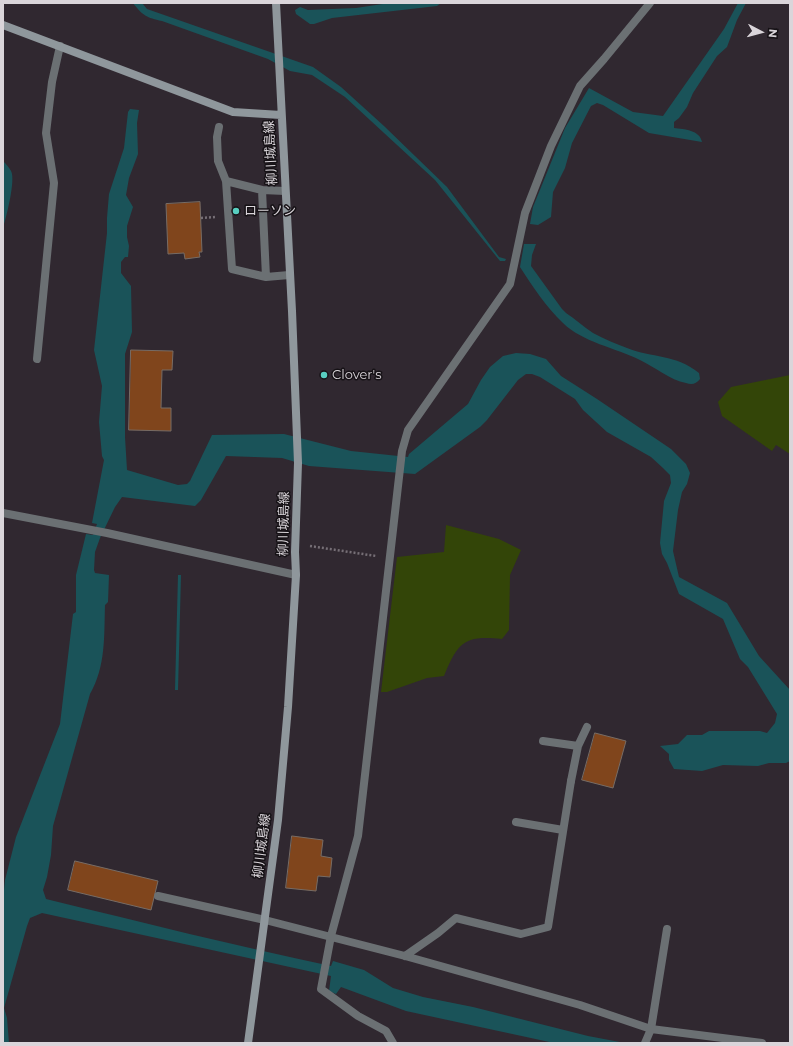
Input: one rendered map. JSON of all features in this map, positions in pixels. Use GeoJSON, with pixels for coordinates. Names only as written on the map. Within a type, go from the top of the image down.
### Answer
{"type":"FeatureCollection","features":[{"type":"Feature","properties":{"kind":"main road","name":"柳川城島線"},"geometry":{"type":"LineString","coordinates":[[248,1043],[279,812],[288,707],[296,575],[298,463],[297,432],[276,3]]}},
{"type":"Feature","properties":{"kind":"main road"},"geometry":{"type":"LineString","coordinates":[[3,25],[233,112],[281,115]]}},
{"type":"Feature","properties":{"kind":"street"},"geometry":{"type":"LineString","coordinates":[[393,1043],[386,1031],[358,1016],[321,989],[331,936],[358,836],[402,451],[408,430],[510,284],[524,213],[551,146],[580,86],[650,3]]}},
{"type":"Feature","properties":{"kind":"street"},"geometry":{"type":"LineString","coordinates":[[37,359],[54,182],[46,133],[52,82],[60,46]]}},
{"type":"Feature","properties":{"kind":"street"},"geometry":{"type":"LineString","coordinates":[[220,127],[217,137],[218,161],[226,181],[232,269],[266,277],[289,275]]}},
{"type":"Feature","properties":{"kind":"street"},"geometry":{"type":"LineString","coordinates":[[226,181],[262,190],[285,191]]}},
{"type":"Feature","properties":{"kind":"street"},"geometry":{"type":"LineString","coordinates":[[262,190],[266,277]]}},
{"type":"Feature","properties":{"kind":"street"},"geometry":{"type":"LineString","coordinates":[[3,513],[107,533],[296,575]]}},
{"type":"Feature","properties":{"kind":"street"},"geometry":{"type":"LineString","coordinates":[[405,956],[438,933],[456,918],[521,934],[548,927],[570,781],[578,746],[587,728]]}},
{"type":"Feature","properties":{"kind":"street"},"geometry":{"type":"LineString","coordinates":[[543,740],[578,746]]}},
{"type":"Feature","properties":{"kind":"street"},"geometry":{"type":"LineString","coordinates":[[516,822],[563,830]]}},
{"type":"Feature","properties":{"kind":"street"},"geometry":{"type":"LineString","coordinates":[[158,896],[331,936],[405,956],[580,1005],[650,1029],[762,1043]]}},
{"type":"Feature","properties":{"kind":"street"},"geometry":{"type":"LineString","coordinates":[[646,1041],[650,1029],[667,929]]}},
{"type":"Feature","properties":{"kind":"path"},"geometry":{"type":"LineString","coordinates":[[201,218],[218,217]]}},
{"type":"Feature","properties":{"kind":"path"},"geometry":{"type":"LineString","coordinates":[[296,544],[390,558]]}},
{"type":"Feature","properties":{"kind":"green space"},"geometry":{"type":"Polygon","coordinates":[[[790,375],[790,454],[776,445],[772,451],[722,416],[718,402],[731,387],[790,375]]]}},
{"type":"Feature","properties":{"kind":"green space"},"geometry":{"type":"Polygon","coordinates":[[[446,525],[499,539],[521,550],[510,575],[509,630],[502,639],[478,638],[470,640],[464,644],[453,656],[444,676],[427,678],[387,692],[381,692],[397,557],[444,552],[446,525]]]}},
{"type":"Feature","properties":{"kind":"water"},"geometry":{"type":"Polygon","coordinates":[[[133,3],[142,3],[147,9],[313,67],[341,87],[447,187],[499,257],[506,259],[505,261],[500,261],[435,180],[345,97],[312,75],[290,71],[268,59],[162,21],[152,19],[142,13],[133,3]]]}},
{"type":"Feature","properties":{"kind":"water"},"geometry":{"type":"Polygon","coordinates":[[[389,3],[441,3],[437,6],[332,18],[314,24],[310,24],[296,14],[295,10],[300,7],[308,10],[356,8],[389,3]]]}},
{"type":"Feature","properties":{"kind":"water"},"geometry":{"type":"Polygon","coordinates":[[[738,3],[746,3],[737,20],[727,47],[717,56],[693,93],[687,107],[674,122],[674,128],[695,133],[701,138],[702,142],[649,133],[603,105],[597,103],[591,106],[572,143],[565,168],[553,192],[551,217],[538,225],[530,224],[533,207],[565,128],[589,88],[633,112],[663,116],[724,29],[738,3]]]}},
{"type":"Feature","properties":{"kind":"water"},"geometry":{"type":"Polygon","coordinates":[[[130,109],[139,110],[137,123],[138,154],[129,178],[126,195],[133,207],[127,226],[129,246],[128,257],[125,257],[121,262],[121,273],[131,286],[132,332],[125,354],[125,437],[127,470],[178,485],[187,484],[190,481],[212,435],[284,434],[351,451],[408,457],[409,454],[468,404],[490,367],[503,356],[516,353],[530,354],[546,359],[561,376],[671,449],[686,464],[690,473],[687,484],[682,492],[678,510],[673,551],[679,577],[727,603],[759,656],[790,690],[790,761],[786,763],[769,763],[758,766],[723,765],[702,771],[674,769],[669,760],[669,754],[660,746],[678,744],[687,735],[702,735],[709,731],[760,731],[767,733],[775,723],[777,714],[748,667],[740,659],[723,619],[679,594],[662,554],[660,543],[664,501],[671,483],[670,475],[651,457],[607,432],[583,410],[575,399],[540,377],[532,374],[526,374],[518,380],[480,427],[415,474],[309,466],[282,458],[226,456],[201,500],[195,506],[122,497],[115,507],[95,552],[95,573],[109,575],[108,602],[105,605],[102,662],[90,694],[53,826],[51,855],[43,890],[46,899],[188,934],[331,966],[333,961],[364,970],[393,988],[423,997],[473,1007],[588,1036],[625,1043],[554,1043],[406,1011],[341,987],[336,994],[329,991],[331,976],[42,913],[30,918],[27,926],[4,1008],[7,1018],[9,1043],[3,1043],[3,900],[5,880],[16,837],[60,724],[73,614],[76,612],[76,575],[86,534],[93,535],[97,524],[92,523],[104,460],[102,456],[99,422],[102,386],[94,350],[107,233],[109,194],[124,148],[128,112],[130,109]]]}},
{"type":"Feature","properties":{"kind":"water"},"geometry":{"type":"Polygon","coordinates":[[[3,161],[11,171],[12,182],[10,199],[3,228],[3,161]]]}},
{"type":"Feature","properties":{"kind":"water"},"geometry":{"type":"Polygon","coordinates":[[[524,244],[536,244],[532,255],[531,266],[566,313],[593,333],[610,341],[636,351],[682,362],[699,373],[700,379],[692,384],[680,381],[640,360],[589,340],[571,330],[545,304],[520,267],[524,244]]]}},
{"type":"Feature","properties":{"kind":"water"},"geometry":{"type":"Polygon","coordinates":[[[178,575],[181,575],[178,690],[175,690],[178,575]]]}},
{"type":"Feature","properties":{"kind":"building"},"geometry":{"type":"Polygon","coordinates":[[[200,202],[202,252],[199,252],[200,257],[185,259],[184,253],[168,254],[166,204],[200,202]]]}},
{"type":"Feature","properties":{"kind":"building"},"geometry":{"type":"Polygon","coordinates":[[[131,350],[173,351],[172,370],[162,370],[161,408],[171,408],[171,431],[129,430],[131,350]]]}},
{"type":"Feature","properties":{"kind":"building"},"geometry":{"type":"Polygon","coordinates":[[[595,733],[626,741],[613,788],[582,780],[595,733]]]}},
{"type":"Feature","properties":{"kind":"building"},"geometry":{"type":"Polygon","coordinates":[[[292,836],[323,840],[321,856],[332,858],[330,877],[318,876],[316,891],[286,888],[292,836]]]}},
{"type":"Feature","properties":{"kind":"building"},"geometry":{"type":"Polygon","coordinates":[[[75,861],[158,881],[151,910],[68,890],[75,861]]]}},
{"type":"Feature","properties":{"kind":"place","name":"ローソン"},"geometry":{"type":"Point","coordinates":[236,211]}},
{"type":"Feature","properties":{"kind":"place","name":"Clover's"},"geometry":{"type":"Point","coordinates":[324,375]}}]}
